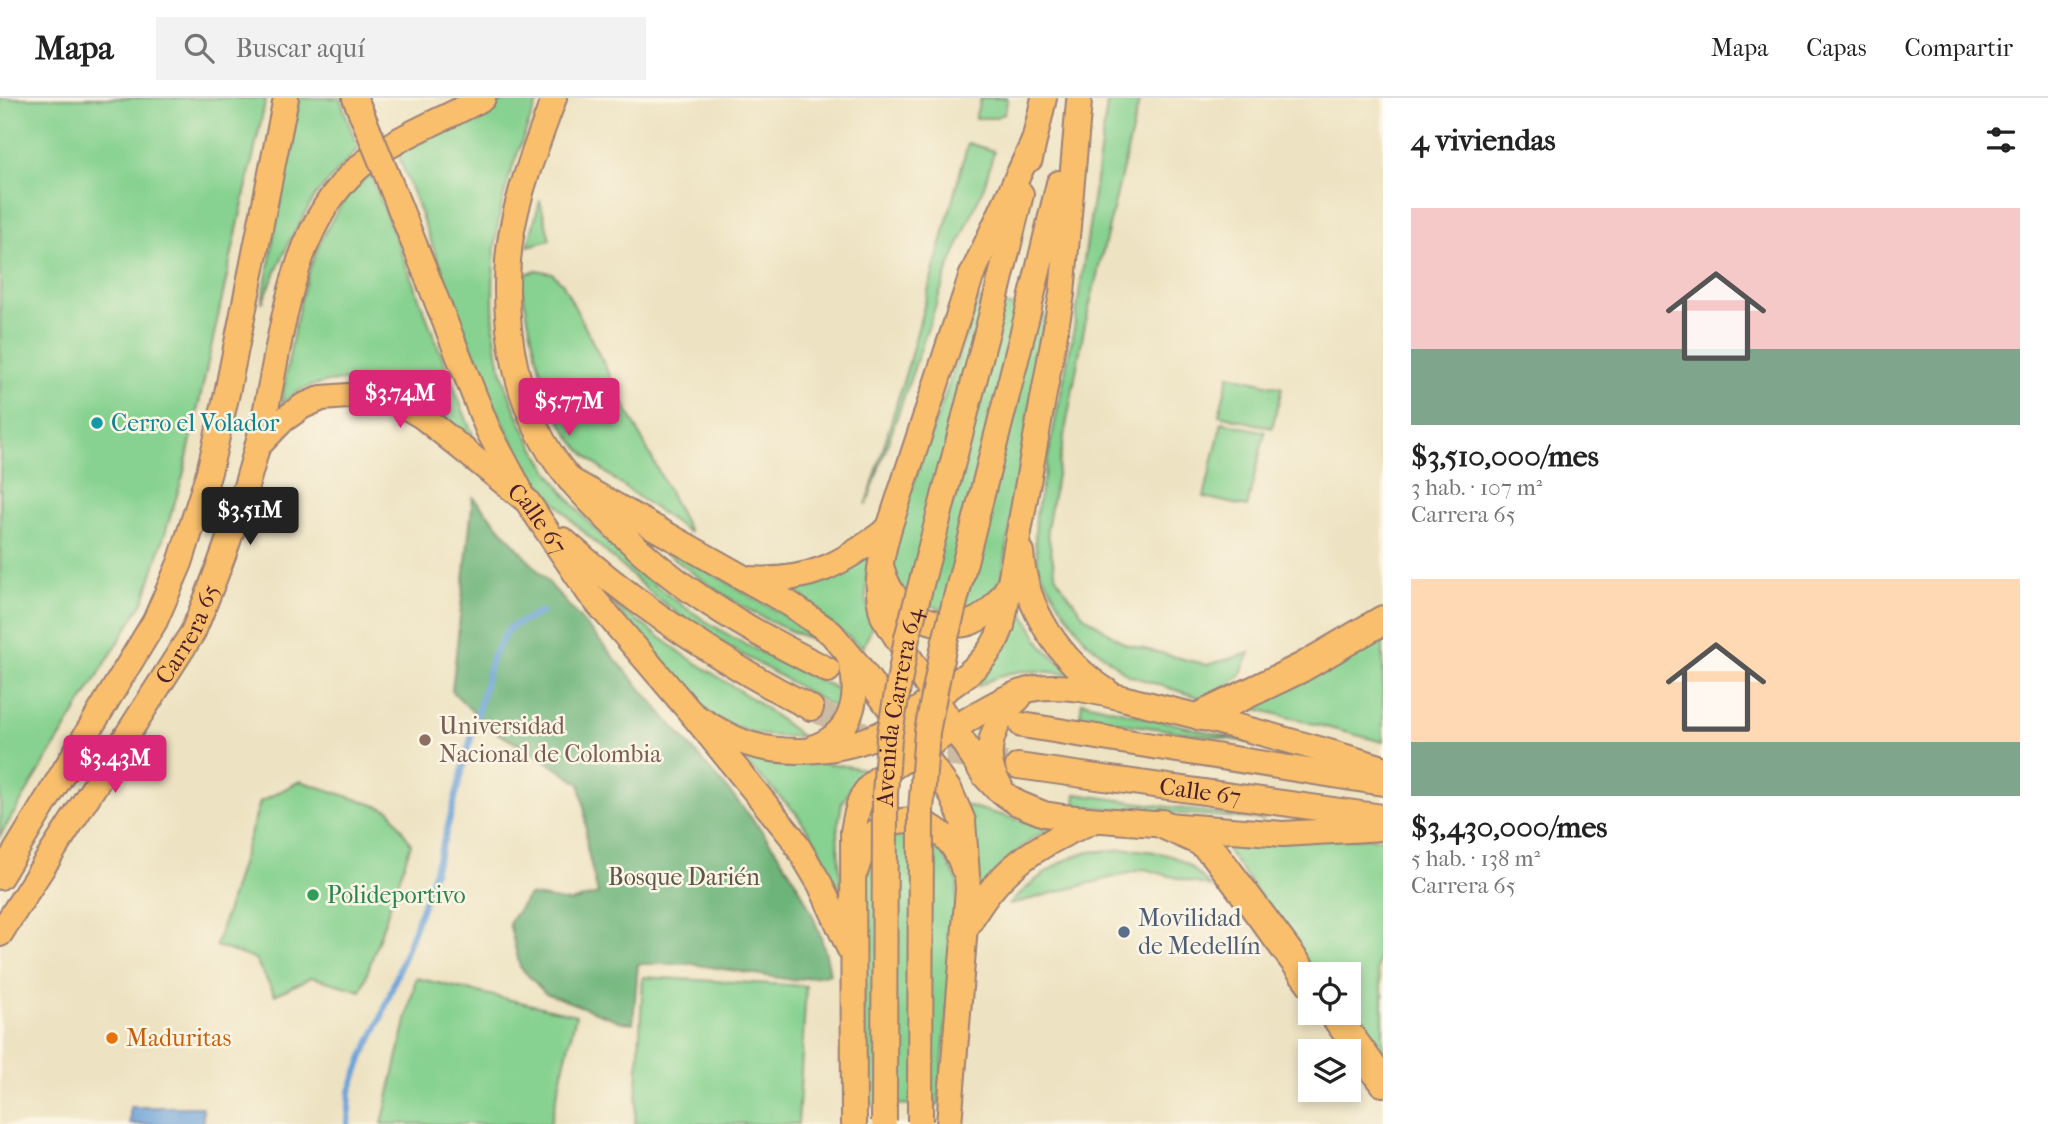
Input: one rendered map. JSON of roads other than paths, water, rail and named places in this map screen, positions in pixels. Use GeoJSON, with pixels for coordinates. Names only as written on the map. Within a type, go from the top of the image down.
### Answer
{"type":"FeatureCollection","features":[{"type":"Feature","properties":{"kind":"highway"},"geometry":{"type":"LineString","coordinates":[[1201,716],[1301,668],[1383,620]]}},
{"type":"Feature","properties":{"kind":"highway"},"geometry":{"type":"LineString","coordinates":[[1162,824],[1200,841],[1215,854],[1298,966]]}},
{"type":"Feature","properties":{"kind":"highway"},"geometry":{"type":"LineString","coordinates":[[1341,1025],[1383,1082]]}},
{"type":"Feature","properties":{"kind":"main road","name":"Carrera 65"},"geometry":{"type":"LineString","coordinates":[[0,877],[155,621],[183,553],[209,472],[227,393],[286,98]]}},
{"type":"Feature","properties":{"kind":"main road","name":"Calle 67"},"geometry":{"type":"LineString","coordinates":[[355,98],[483,418],[527,501],[587,561],[672,626],[727,662],[811,708]]}},
{"type":"Feature","properties":{"kind":"main road","name":"Carrera 65"},"geometry":{"type":"LineString","coordinates":[[0,934],[193,632],[237,514],[258,446],[294,280],[305,247],[320,216],[337,191],[367,161],[386,148],[482,98]]}},
{"type":"Feature","properties":{"kind":"main road","name":"Calle 67"},"geometry":{"type":"LineString","coordinates":[[554,98],[518,200],[508,261],[507,305],[514,362],[527,406],[545,444],[570,480],[646,558],[682,587],[723,614],[828,670]]}},
{"type":"Feature","properties":{"kind":"main road"},"geometry":{"type":"LineString","coordinates":[[1044,98],[1034,143],[971,277],[889,528],[880,561],[878,586],[883,617],[984,775],[1008,798],[1030,810],[1097,820],[1283,834],[1383,828]]}},
{"type":"Feature","properties":{"kind":"main road"},"geometry":{"type":"LineString","coordinates":[[692,714],[712,727],[751,744],[794,750],[865,741],[883,733],[968,675],[989,654],[1002,626],[1062,294],[1079,100]]}},
{"type":"Feature","properties":{"kind":"main road","name":"Avenida Carrera 64"},"geometry":{"type":"LineString","coordinates":[[920,1123],[921,811],[927,732],[945,638],[1079,100]]}},
{"type":"Feature","properties":{"kind":"main road","name":"Avenida Carrera 64"},"geometry":{"type":"LineString","coordinates":[[884,1122],[885,794],[889,738],[907,638],[996,301],[1034,143]]}},
{"type":"Feature","properties":{"kind":"main road"},"geometry":{"type":"LineString","coordinates":[[258,446],[283,420],[303,406],[322,398],[380,398],[401,404],[423,417],[527,501],[589,593],[792,837],[820,884],[854,958]]}},
{"type":"Feature","properties":{"kind":"main road"},"geometry":{"type":"LineString","coordinates":[[570,480],[660,529],[811,618],[831,633],[846,648],[950,791],[960,809],[965,833],[968,889],[949,1124]]}},
{"type":"Feature","properties":{"kind":"main road"},"geometry":{"type":"LineString","coordinates":[[741,578],[788,579],[820,572],[856,554],[889,528]]}},
{"type":"Feature","properties":{"kind":"main road"},"geometry":{"type":"LineString","coordinates":[[1019,529],[1024,577],[1042,623],[1061,651],[1077,668],[1116,697]]}},
{"type":"Feature","properties":{"kind":"main road"},"geometry":{"type":"LineString","coordinates":[[880,561],[889,588],[905,610],[922,619],[938,623],[956,625],[977,620],[991,611],[1009,587]]}},
{"type":"Feature","properties":{"kind":"main road"},"geometry":{"type":"LineString","coordinates":[[810,749],[826,743],[837,734],[845,726],[852,711],[854,681],[846,648]]}},
{"type":"Feature","properties":{"kind":"main road"},"geometry":{"type":"LineString","coordinates":[[854,1124],[853,832],[860,799],[880,777],[920,750],[999,702],[1034,688],[1056,687],[1201,716],[1269,733],[1383,768]]}},
{"type":"Feature","properties":{"kind":"main road"},"geometry":{"type":"LineString","coordinates":[[1008,798],[996,781],[990,765],[989,749],[1000,718],[1010,706],[1034,688]]}},
{"type":"Feature","properties":{"kind":"main road","name":"Calle 67"},"geometry":{"type":"LineString","coordinates":[[1022,725],[1383,783]]}},
{"type":"Feature","properties":{"kind":"main road","name":"Calle 67"},"geometry":{"type":"LineString","coordinates":[[1018,766],[1383,817]]}},
{"type":"Feature","properties":{"kind":"main road"},"geometry":{"type":"LineString","coordinates":[[964,932],[984,897],[1007,872],[1047,843],[1097,820]]}},
{"type":"Feature","properties":{"kind":"main road"},"geometry":{"type":"LineString","coordinates":[[852,881],[865,846],[875,833],[889,824],[915,821],[933,827],[950,840],[960,860],[968,889]]}},
{"type":"Feature","properties":{"kind":"water"},"geometry":{"type":"Polygon","coordinates":[[[130,1107],[203,1107],[203,1124],[130,1124],[130,1107]]]}},
{"type":"Feature","properties":{"kind":"waterway"},"geometry":{"type":"LineString","coordinates":[[348,1124],[350,1091],[380,1021],[429,888],[492,658],[509,628],[542,612]]}},
{"type":"Feature","properties":{"kind":"tunnel"},"geometry":{"type":"LineString","coordinates":[[811,708],[862,733],[902,746],[1018,766]]}},
{"type":"Feature","properties":{"kind":"place","name":"Cerro el Volador"},"geometry":{"type":"Point","coordinates":[97,423]}},
{"type":"Feature","properties":{"kind":"place","name":"Universidad Nacional de Colombia"},"geometry":{"type":"Point","coordinates":[425,740]}},
{"type":"Feature","properties":{"kind":"place","name":"Polideportivo"},"geometry":{"type":"Point","coordinates":[313,895]}},
{"type":"Feature","properties":{"kind":"place","name":"Movilidad de Medellín"},"geometry":{"type":"Point","coordinates":[1124,932]}},
{"type":"Feature","properties":{"kind":"place","name":"Maduritas"},"geometry":{"type":"Point","coordinates":[112,1038]}},
{"type":"Feature","properties":{"kind":"park label","name":"Bosque Darién"},"geometry":{"type":"Point","coordinates":[684,877]}}]}
